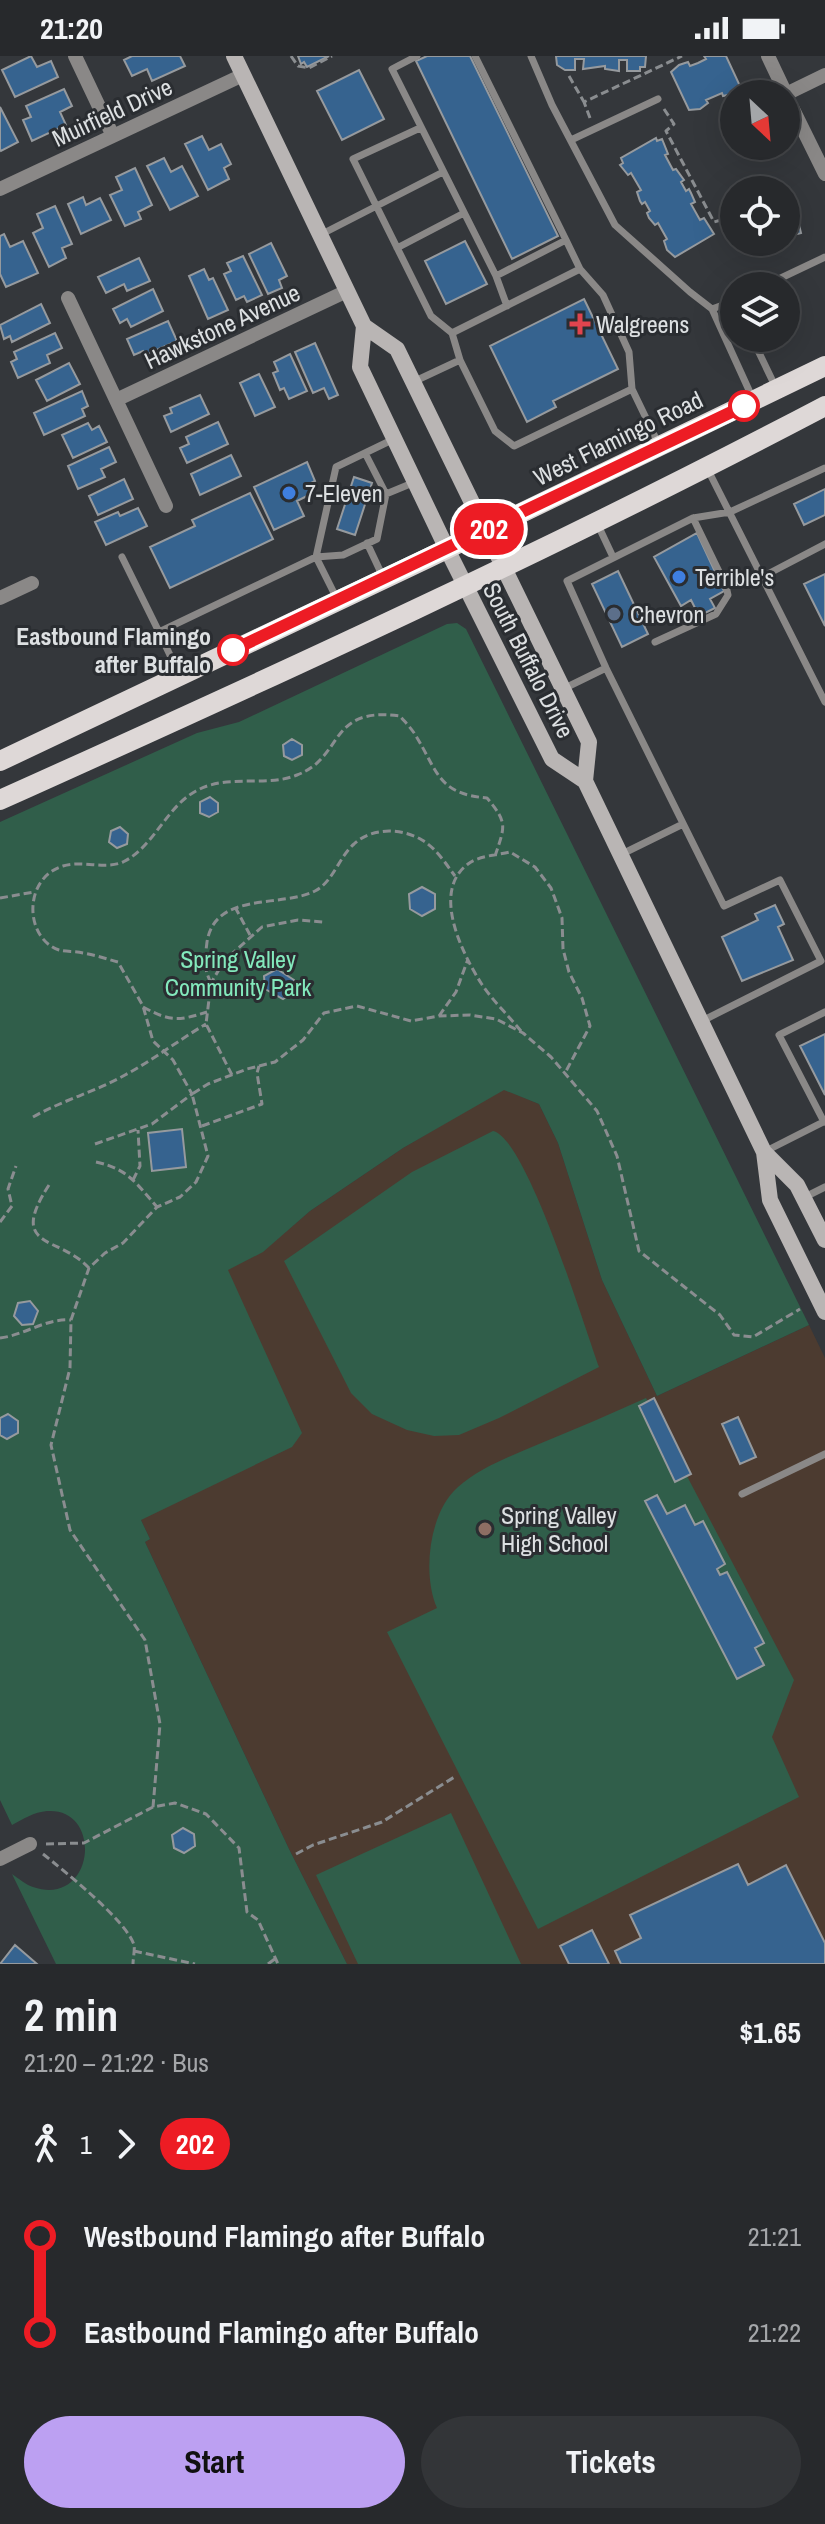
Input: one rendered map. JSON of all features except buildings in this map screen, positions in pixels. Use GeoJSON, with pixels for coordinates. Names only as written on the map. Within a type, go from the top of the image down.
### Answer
{"type":"FeatureCollection","features":[{"type":"Feature","properties":{"kind":"main road","name":"South Buffalo Drive"},"geometry":{"type":"LineString","coordinates":[[234,56],[364,326],[397,349],[589,742],[585,781],[552,759],[465,587],[360,367],[364,326]]}},
{"type":"Feature","properties":{"kind":"main road","name":"West Flamingo Road"},"geometry":{"type":"LineString","coordinates":[[0,761],[825,366]]}},
{"type":"Feature","properties":{"kind":"main road"},"geometry":{"type":"LineString","coordinates":[[0,800],[465,587],[825,406]]}},
{"type":"Feature","properties":{"kind":"main road"},"geometry":{"type":"LineString","coordinates":[[585,781],[764,1152],[770,1200],[825,1312]]}},
{"type":"Feature","properties":{"kind":"main road"},"geometry":{"type":"LineString","coordinates":[[764,1152],[797,1185],[825,1240]]}},
{"type":"Feature","properties":{"kind":"street"},"geometry":{"type":"LineString","coordinates":[[75,56],[113,136]]}},
{"type":"Feature","properties":{"kind":"street"},"geometry":{"type":"LineString","coordinates":[[768,56],[779,80]]}},
{"type":"Feature","properties":{"kind":"street","name":"Muirfield Drive"},"geometry":{"type":"LineString","coordinates":[[0,189],[243,75]]}},
{"type":"Feature","properties":{"kind":"street"},"geometry":{"type":"LineString","coordinates":[[800,87],[825,75]]}},
{"type":"Feature","properties":{"kind":"street"},"geometry":{"type":"LineString","coordinates":[[800,123],[825,174]]}},
{"type":"Feature","properties":{"kind":"street","name":"Hawkstone Avenue"},"geometry":{"type":"LineString","coordinates":[[116,400],[347,291]]}},
{"type":"Feature","properties":{"kind":"street"},"geometry":{"type":"LineString","coordinates":[[68,298],[166,506]]}},
{"type":"Feature","properties":{"kind":"street"},"geometry":{"type":"LineString","coordinates":[[0,598],[32,583]]}},
{"type":"Feature","properties":{"kind":"street"},"geometry":{"type":"LineString","coordinates":[[0,1859],[30,1844]]}},
{"type":"Feature","properties":{"kind":"lane"},"geometry":{"type":"LineString","coordinates":[[417,56],[392,69],[496,276],[507,306]]}},
{"type":"Feature","properties":{"kind":"lane"},"geometry":{"type":"LineString","coordinates":[[475,56],[580,269],[603,295],[629,352],[632,389],[660,447]]}},
{"type":"Feature","properties":{"kind":"lane"},"geometry":{"type":"LineString","coordinates":[[531,56],[615,225],[712,309],[754,401]]}},
{"type":"Feature","properties":{"kind":"lane"},"geometry":{"type":"LineString","coordinates":[[571,140],[658,99]]}},
{"type":"Feature","properties":{"kind":"lane"},"geometry":{"type":"LineString","coordinates":[[420,128],[353,159],[431,316],[452,333],[460,360],[495,431],[514,446],[632,389]]}},
{"type":"Feature","properties":{"kind":"lane"},"geometry":{"type":"LineString","coordinates":[[320,235],[443,172]]}},
{"type":"Feature","properties":{"kind":"lane"},"geometry":{"type":"LineString","coordinates":[[397,248],[464,213]]}},
{"type":"Feature","properties":{"kind":"lane"},"geometry":{"type":"LineString","coordinates":[[496,276],[566,240]]}},
{"type":"Feature","properties":{"kind":"lane"},"geometry":{"type":"LineString","coordinates":[[793,272],[825,257]]}},
{"type":"Feature","properties":{"kind":"lane"},"geometry":{"type":"LineString","coordinates":[[452,333],[580,269]]}},
{"type":"Feature","properties":{"kind":"lane"},"geometry":{"type":"LineString","coordinates":[[712,309],[720,306]]}},
{"type":"Feature","properties":{"kind":"lane"},"geometry":{"type":"LineString","coordinates":[[759,352],[777,390]]}},
{"type":"Feature","properties":{"kind":"lane"},"geometry":{"type":"LineString","coordinates":[[413,382],[460,360]]}},
{"type":"Feature","properties":{"kind":"lane"},"geometry":{"type":"LineString","coordinates":[[338,601],[316,557],[336,467],[394,439]]}},
{"type":"Feature","properties":{"kind":"lane"},"geometry":{"type":"LineString","coordinates":[[159,632],[316,557],[343,555],[377,539],[386,494],[365,453]]}},
{"type":"Feature","properties":{"kind":"lane"},"geometry":{"type":"LineString","coordinates":[[707,468],[825,702]]}},
{"type":"Feature","properties":{"kind":"lane"},"geometry":{"type":"LineString","coordinates":[[825,468],[730,512],[693,518],[567,581],[606,668],[724,906],[780,880],[825,970]]}},
{"type":"Feature","properties":{"kind":"lane"},"geometry":{"type":"LineString","coordinates":[[386,494],[415,482]]}},
{"type":"Feature","properties":{"kind":"lane"},"geometry":{"type":"LineString","coordinates":[[655,642],[716,614],[728,595],[693,518]]}},
{"type":"Feature","properties":{"kind":"lane"},"geometry":{"type":"LineString","coordinates":[[596,523],[613,557]]}},
{"type":"Feature","properties":{"kind":"lane"},"geometry":{"type":"LineString","coordinates":[[367,543],[384,579]]}},
{"type":"Feature","properties":{"kind":"lane"},"geometry":{"type":"LineString","coordinates":[[764,576],[825,544]]}},
{"type":"Feature","properties":{"kind":"lane"},"geometry":{"type":"LineString","coordinates":[[122,557],[180,675]]}},
{"type":"Feature","properties":{"kind":"lane"},"geometry":{"type":"LineString","coordinates":[[563,689],[606,668]]}},
{"type":"Feature","properties":{"kind":"lane"},"geometry":{"type":"LineString","coordinates":[[620,855],[683,824]]}},
{"type":"Feature","properties":{"kind":"lane"},"geometry":{"type":"LineString","coordinates":[[701,1021],[821,961]]}},
{"type":"Feature","properties":{"kind":"lane"},"geometry":{"type":"LineString","coordinates":[[764,1152],[824,1121],[779,1035],[825,1012]]}},
{"type":"Feature","properties":{"kind":"lane"},"geometry":{"type":"LineString","coordinates":[[803,1198],[825,1187]]}},
{"type":"Feature","properties":{"kind":"lane"},"geometry":{"type":"LineString","coordinates":[[742,1494],[825,1454]]}},
{"type":"Feature","properties":{"kind":"path"},"geometry":{"type":"LineString","coordinates":[[291,56],[298,66],[309,68],[332,56]]}},
{"type":"Feature","properties":{"kind":"path"},"geometry":{"type":"LineString","coordinates":[[584,102],[682,56]]}},
{"type":"Feature","properties":{"kind":"path"},"geometry":{"type":"LineString","coordinates":[[569,76],[595,129]]}},
{"type":"Feature","properties":{"kind":"path"},"geometry":{"type":"LineString","coordinates":[[658,99],[674,124],[666,131],[714,222],[720,220]]}},
{"type":"Feature","properties":{"kind":"path"},"geometry":{"type":"LineString","coordinates":[[153,1807],[160,1724],[145,1640],[70,1530],[51,1445],[70,1368],[71,1320],[89,1268],[105,1253],[123,1243],[157,1207],[180,1197],[196,1182],[208,1156],[192,1094],[173,1060],[153,1041],[143,1006],[118,962],[57,949],[43,938],[33,917],[34,892],[39,879],[65,865],[104,866],[121,863],[137,853],[180,802],[197,790],[219,781],[296,776],[322,761],[333,741],[347,726],[366,715],[400,716],[416,734],[432,769],[448,786],[465,796],[487,798],[499,813],[504,828],[495,856]]}},
{"type":"Feature","properties":{"kind":"path"},"geometry":{"type":"LineString","coordinates":[[211,983],[204,967],[209,932],[224,913],[235,907],[290,899],[320,888],[355,843],[381,831],[394,830],[422,840],[455,876]]}},
{"type":"Feature","properties":{"kind":"path"},"geometry":{"type":"LineString","coordinates":[[565,1073],[590,1026],[582,998],[569,972],[563,949],[562,918],[551,888],[535,867],[510,852],[470,862],[455,876],[451,896],[454,925],[468,959],[482,984],[523,1033],[565,1073],[597,1111],[617,1156],[639,1251],[720,1315],[734,1335],[753,1337],[800,1309]]}},
{"type":"Feature","properties":{"kind":"path"},"geometry":{"type":"LineString","coordinates":[[0,898],[34,892]]}},
{"type":"Feature","properties":{"kind":"path"},"geometry":{"type":"LineString","coordinates":[[235,907],[250,935]]}},
{"type":"Feature","properties":{"kind":"path"},"geometry":{"type":"LineString","coordinates":[[280,921],[281,929]]}},
{"type":"Feature","properties":{"kind":"path"},"geometry":{"type":"LineString","coordinates":[[232,1075],[206,1024],[211,983],[224,961],[262,927],[280,921],[323,922]]}},
{"type":"Feature","properties":{"kind":"path"},"geometry":{"type":"LineString","coordinates":[[439,1016],[456,992],[468,959]]}},
{"type":"Feature","properties":{"kind":"path"},"geometry":{"type":"LineString","coordinates":[[143,1006],[164,1018],[179,1020],[207,1012]]}},
{"type":"Feature","properties":{"kind":"path"},"geometry":{"type":"LineString","coordinates":[[95,1144],[152,1124],[192,1094],[232,1075],[275,1062],[303,1040],[324,1013],[357,1006],[411,1021],[470,1015],[496,1019],[523,1033]]}},
{"type":"Feature","properties":{"kind":"path"},"geometry":{"type":"LineString","coordinates":[[33,1117],[63,1100],[85,1095],[125,1075],[206,1024]]}},
{"type":"Feature","properties":{"kind":"path"},"geometry":{"type":"LineString","coordinates":[[202,1126],[262,1104],[257,1073],[259,1066]]}},
{"type":"Feature","properties":{"kind":"path"},"geometry":{"type":"LineString","coordinates":[[133,1180],[140,1166],[138,1129]]}},
{"type":"Feature","properties":{"kind":"path"},"geometry":{"type":"LineString","coordinates":[[96,1162],[125,1171],[157,1207]]}},
{"type":"Feature","properties":{"kind":"path"},"geometry":{"type":"LineString","coordinates":[[0,1222],[12,1206],[8,1189],[16,1166]]}},
{"type":"Feature","properties":{"kind":"path"},"geometry":{"type":"LineString","coordinates":[[49,1185],[34,1212],[37,1234],[45,1242],[81,1258],[89,1268]]}},
{"type":"Feature","properties":{"kind":"path"},"geometry":{"type":"LineString","coordinates":[[0,1338],[26,1333],[57,1319],[71,1320]]}},
{"type":"Feature","properties":{"kind":"path"},"geometry":{"type":"LineString","coordinates":[[296,1854],[313,1845],[382,1822],[456,1776]]}},
{"type":"Feature","properties":{"kind":"path"},"geometry":{"type":"LineString","coordinates":[[30,1844],[84,1843],[153,1807],[175,1803],[206,1814],[239,1848],[247,1912],[258,1920],[278,1964]]}},
{"type":"Feature","properties":{"kind":"path"},"geometry":{"type":"LineString","coordinates":[[30,1844],[82,1884],[125,1930],[134,1945],[133,1964]]}},
{"type":"Feature","properties":{"kind":"path"},"geometry":{"type":"LineString","coordinates":[[134,1951],[195,1964]]}},
{"type":"Feature","properties":{"kind":"path"},"geometry":{"type":"LineString","coordinates":[[268,1964],[276,1958]]}},
{"type":"Feature","properties":{"kind":"shaded area","name":"Spring Valley High School"},"geometry":{"type":"Polygon","coordinates":[[[503,1089],[539,1104],[558,1143],[602,1280],[657,1396],[809,1325],[825,1358],[825,1964],[347,1964],[289,1849],[145,1542],[150,1539],[141,1520],[201,1283],[262,1252],[310,1211],[403,1148],[503,1089]]]}},
{"type":"Feature","properties":{"kind":"green space","name":"Spring Valley Community Park"},"geometry":{"type":"Polygon","coordinates":[[[457,623],[466,629],[809,1325],[657,1396],[602,1280],[558,1143],[539,1104],[504,1090],[403,1148],[310,1211],[263,1252],[228,1270],[302,1433],[292,1447],[141,1520],[150,1539],[145,1542],[289,1849],[347,1964],[56,1964],[12,1874],[33,1887],[54,1890],[69,1883],[80,1871],[85,1855],[84,1839],[78,1824],[65,1814],[42,1812],[12,1825],[0,1800],[0,822],[197,733],[239,722],[447,624],[457,623]]]}},
{"type":"Feature","properties":{"kind":"green space"},"geometry":{"type":"Polygon","coordinates":[[[493,1131],[507,1142],[538,1199],[599,1367],[459,1435],[434,1436],[407,1430],[372,1414],[351,1393],[284,1261],[412,1172],[493,1131]]]}},
{"type":"Feature","properties":{"kind":"green space"},"geometry":{"type":"Polygon","coordinates":[[[646,1398],[794,1680],[772,1737],[799,1797],[538,1929],[387,1632],[437,1608],[430,1578],[431,1544],[440,1512],[458,1487],[497,1462],[646,1398]]]}},
{"type":"Feature","properties":{"kind":"green space"},"geometry":{"type":"Polygon","coordinates":[[[451,1813],[521,1964],[358,1964],[316,1875],[451,1813]]]}},
{"type":"Feature","properties":{"kind":"bus line","name":"202"},"geometry":{"type":"LineString","coordinates":[[233,650],[744,406]]}},
{"type":"Feature","properties":{"kind":"place","name":"Walgreens"},"geometry":{"type":"Point","coordinates":[580,324]}},
{"type":"Feature","properties":{"kind":"place","name":"7-Eleven"},"geometry":{"type":"Point","coordinates":[289,493]}},
{"type":"Feature","properties":{"kind":"place","name":"Terrible's"},"geometry":{"type":"Point","coordinates":[679,577]}},
{"type":"Feature","properties":{"kind":"place","name":"Chevron"},"geometry":{"type":"Point","coordinates":[614,614]}},
{"type":"Feature","properties":{"kind":"place","name":"Eastbound Flamingo after Buffalo"},"geometry":{"type":"Point","coordinates":[233,650]}},
{"type":"Feature","properties":{"kind":"place","name":"Spring Valley High School"},"geometry":{"type":"Point","coordinates":[485,1529]}}]}
